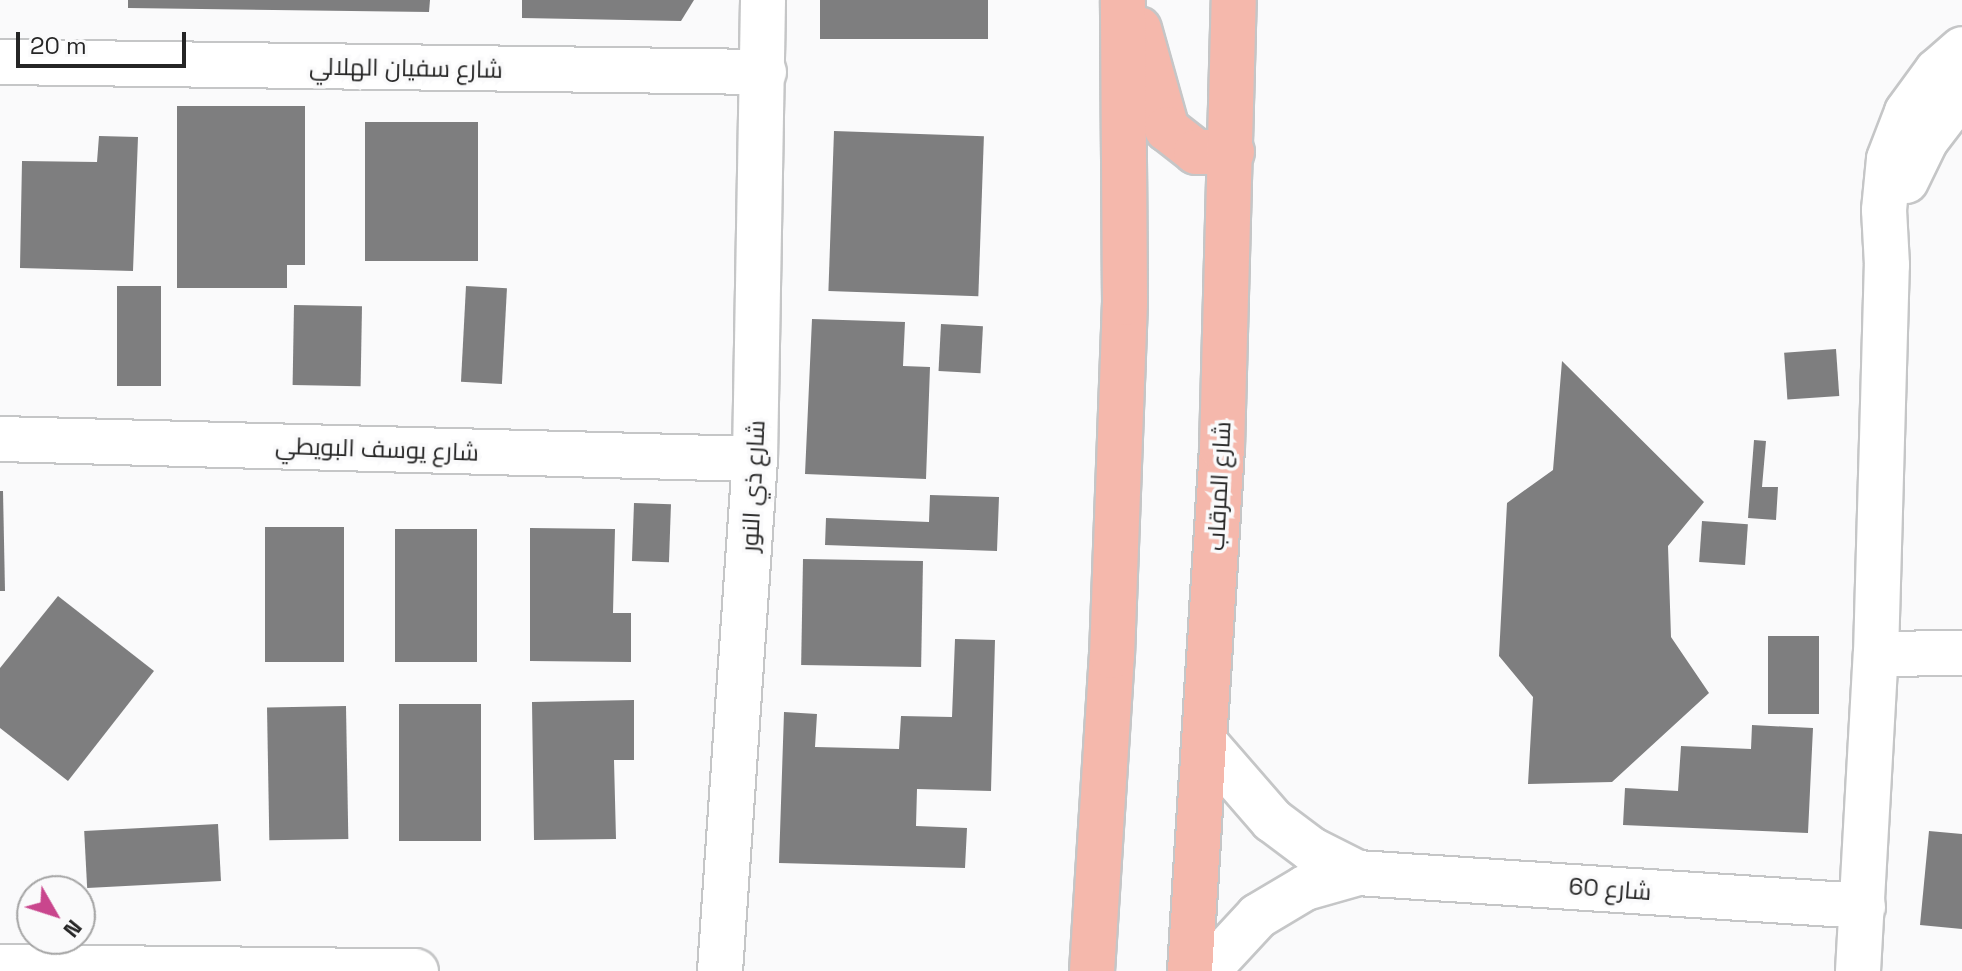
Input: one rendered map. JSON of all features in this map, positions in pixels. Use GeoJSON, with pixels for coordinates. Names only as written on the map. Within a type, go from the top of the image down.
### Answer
{"type":"FeatureCollection","features":[{"type":"Feature","properties":{"kind":"main road"},"geometry":{"type":"LineString","coordinates":[[1092,971],[1112,656],[1124,318],[1123,0]]}},
{"type":"Feature","properties":{"kind":"main road"},"geometry":{"type":"LineString","coordinates":[[1132,0],[1167,129],[1196,152],[1232,152]]}},
{"type":"Feature","properties":{"kind":"main road","name":"شارع المرقاب"},"geometry":{"type":"LineString","coordinates":[[1190,971],[1206,744],[1232,152],[1234,0]]}},
{"type":"Feature","properties":{"kind":"street","name":"شارع ذي النور"},"geometry":{"type":"LineString","coordinates":[[720,971],[755,459],[763,0]]}},
{"type":"Feature","properties":{"kind":"street"},"geometry":{"type":"LineString","coordinates":[[1858,971],[1876,654],[1887,265],[1884,210],[1889,159],[1907,112],[1937,71],[1962,49]]}},
{"type":"Feature","properties":{"kind":"street","name":"شارع سفيان الهلالي"},"geometry":{"type":"LineString","coordinates":[[0,62],[764,72]]}},
{"type":"Feature","properties":{"kind":"street"},"geometry":{"type":"LineString","coordinates":[[1887,265],[1907,176],[1926,140],[1962,93]]}},
{"type":"Feature","properties":{"kind":"street","name":"شارع يوسف البويطي"},"geometry":{"type":"LineString","coordinates":[[0,439],[755,459]]}},
{"type":"Feature","properties":{"kind":"street"},"geometry":{"type":"LineString","coordinates":[[1876,654],[1962,653]]}},
{"type":"Feature","properties":{"kind":"street","name":"شارع 60"},"geometry":{"type":"LineString","coordinates":[[1206,744],[1272,820],[1312,850],[1358,873]]}},
{"type":"Feature","properties":{"kind":"street","name":"شارع 60"},"geometry":{"type":"LineString","coordinates":[[1207,971],[1258,916],[1305,888],[1358,873],[1863,906]]}},
{"type":"Feature","properties":{"kind":"street"},"geometry":{"type":"LineString","coordinates":[[0,967],[416,971]]}},
{"type":"Feature","properties":{"kind":"building"},"geometry":{"type":"Polygon","coordinates":[[[128,0],[430,0],[429,12],[128,8],[128,0]]]}},
{"type":"Feature","properties":{"kind":"building"},"geometry":{"type":"Polygon","coordinates":[[[522,0],[694,0],[681,21],[522,18],[522,0]]]}},
{"type":"Feature","properties":{"kind":"building"},"geometry":{"type":"Polygon","coordinates":[[[820,0],[988,0],[988,39],[820,39],[820,0]]]}},
{"type":"Feature","properties":{"kind":"building"},"geometry":{"type":"Polygon","coordinates":[[[177,106],[305,106],[305,265],[287,265],[287,288],[177,288],[177,106]]]}},
{"type":"Feature","properties":{"kind":"building"},"geometry":{"type":"Polygon","coordinates":[[[365,122],[478,122],[478,261],[365,261],[365,122]]]}},
{"type":"Feature","properties":{"kind":"building"},"geometry":{"type":"Polygon","coordinates":[[[834,131],[984,136],[978,296],[828,291],[834,131]]]}},
{"type":"Feature","properties":{"kind":"building"},"geometry":{"type":"Polygon","coordinates":[[[99,136],[138,137],[133,271],[20,268],[22,161],[97,162],[99,136]]]}},
{"type":"Feature","properties":{"kind":"building"},"geometry":{"type":"Polygon","coordinates":[[[117,286],[161,286],[161,386],[117,386],[117,286]]]}},
{"type":"Feature","properties":{"kind":"building"},"geometry":{"type":"Polygon","coordinates":[[[466,286],[507,288],[502,384],[461,382],[466,286]]]}},
{"type":"Feature","properties":{"kind":"building"},"geometry":{"type":"Polygon","coordinates":[[[294,305],[362,306],[361,386],[293,385],[294,305]]]}},
{"type":"Feature","properties":{"kind":"building"},"geometry":{"type":"Polygon","coordinates":[[[812,319],[905,322],[903,366],[930,367],[926,479],[805,474],[812,319]]]}},
{"type":"Feature","properties":{"kind":"building"},"geometry":{"type":"Polygon","coordinates":[[[941,324],[983,326],[980,373],[939,371],[941,324]]]}},
{"type":"Feature","properties":{"kind":"building"},"geometry":{"type":"Polygon","coordinates":[[[1836,349],[1839,396],[1787,400],[1784,353],[1836,349]]]}},
{"type":"Feature","properties":{"kind":"building"},"geometry":{"type":"Polygon","coordinates":[[[1562,361],[1704,502],[1668,546],[1671,637],[1709,693],[1612,782],[1528,784],[1533,697],[1499,656],[1507,503],[1553,470],[1562,361]]]}},
{"type":"Feature","properties":{"kind":"building"},"geometry":{"type":"Polygon","coordinates":[[[1754,440],[1766,441],[1762,487],[1778,487],[1776,520],[1748,518],[1754,440]]]}},
{"type":"Feature","properties":{"kind":"building"},"geometry":{"type":"Polygon","coordinates":[[[0,491],[3,491],[5,591],[0,591],[0,491]]]}},
{"type":"Feature","properties":{"kind":"building"},"geometry":{"type":"Polygon","coordinates":[[[930,495],[999,497],[997,551],[825,545],[826,518],[929,522],[930,495]]]}},
{"type":"Feature","properties":{"kind":"building"},"geometry":{"type":"Polygon","coordinates":[[[634,503],[671,504],[669,562],[632,561],[634,503]]]}},
{"type":"Feature","properties":{"kind":"building"},"geometry":{"type":"Polygon","coordinates":[[[1702,521],[1748,524],[1745,565],[1699,562],[1702,521]]]}},
{"type":"Feature","properties":{"kind":"building"},"geometry":{"type":"Polygon","coordinates":[[[265,527],[344,527],[344,662],[265,662],[265,527]]]}},
{"type":"Feature","properties":{"kind":"building"},"geometry":{"type":"Polygon","coordinates":[[[530,528],[615,529],[613,613],[631,613],[631,662],[530,661],[530,528]]]}},
{"type":"Feature","properties":{"kind":"building"},"geometry":{"type":"Polygon","coordinates":[[[395,529],[477,529],[477,662],[395,662],[395,529]]]}},
{"type":"Feature","properties":{"kind":"building"},"geometry":{"type":"Polygon","coordinates":[[[803,559],[923,561],[921,667],[801,665],[803,559]]]}},
{"type":"Feature","properties":{"kind":"building"},"geometry":{"type":"Polygon","coordinates":[[[58,596],[154,671],[68,781],[0,728],[0,668],[58,596]]]}},
{"type":"Feature","properties":{"kind":"building"},"geometry":{"type":"Polygon","coordinates":[[[1768,636],[1819,636],[1819,714],[1768,714],[1768,636]]]}},
{"type":"Feature","properties":{"kind":"building"},"geometry":{"type":"Polygon","coordinates":[[[955,639],[995,640],[991,791],[917,789],[916,826],[967,828],[965,868],[779,863],[784,712],[817,714],[815,747],[899,749],[901,716],[952,717],[955,639]]]}},
{"type":"Feature","properties":{"kind":"building"},"geometry":{"type":"Polygon","coordinates":[[[634,700],[634,760],[614,760],[616,839],[534,840],[532,702],[634,700]]]}},
{"type":"Feature","properties":{"kind":"building"},"geometry":{"type":"Polygon","coordinates":[[[399,704],[481,704],[481,841],[399,841],[399,704]]]}},
{"type":"Feature","properties":{"kind":"building"},"geometry":{"type":"Polygon","coordinates":[[[346,706],[348,839],[269,840],[267,707],[346,706]]]}},
{"type":"Feature","properties":{"kind":"building"},"geometry":{"type":"Polygon","coordinates":[[[1752,725],[1813,728],[1808,833],[1623,825],[1625,788],[1678,791],[1681,746],[1751,749],[1752,725]]]}},
{"type":"Feature","properties":{"kind":"building"},"geometry":{"type":"Polygon","coordinates":[[[218,824],[221,881],[96,887],[96,875],[86,875],[84,831],[218,824]]]}},
{"type":"Feature","properties":{"kind":"building"},"geometry":{"type":"Polygon","coordinates":[[[1929,831],[1962,834],[1962,929],[1920,925],[1929,831]]]}}]}
